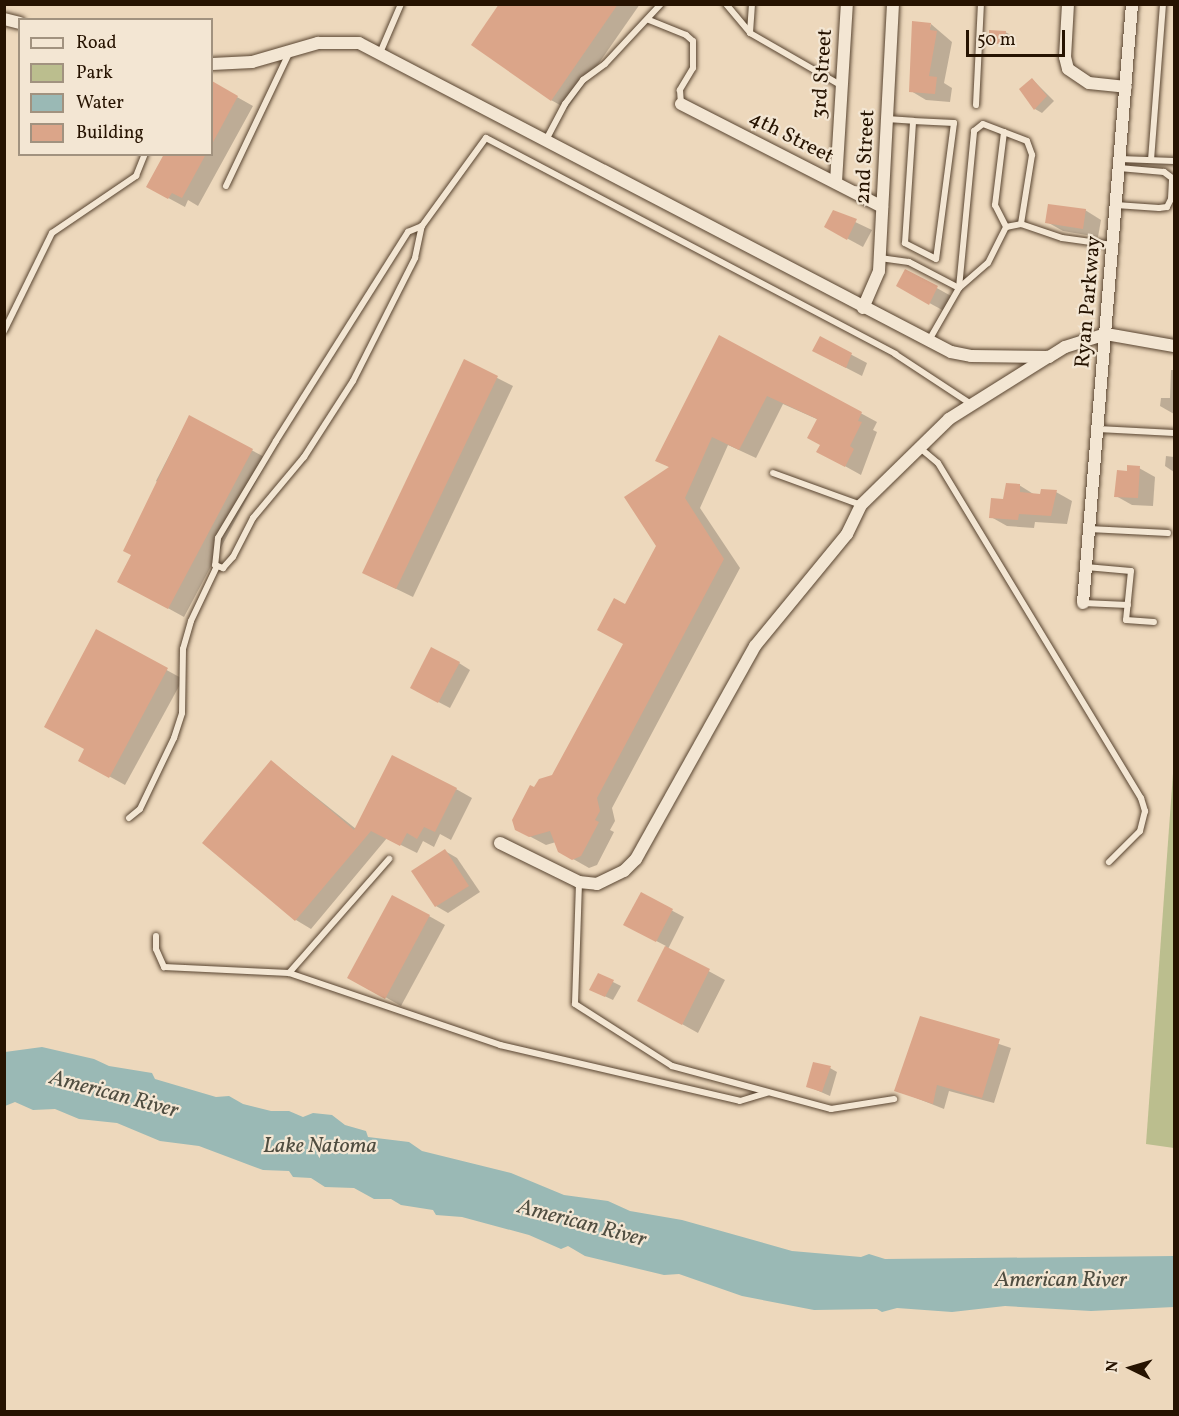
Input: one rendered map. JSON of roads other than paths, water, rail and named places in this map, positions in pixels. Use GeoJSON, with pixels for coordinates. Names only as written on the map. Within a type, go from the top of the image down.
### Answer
{"type":"FeatureCollection","features":[{"type":"Feature","properties":{"kind":"street","name":"3rd Street"},"geometry":{"type":"LineString","coordinates":[[836,182],[847,4]]}},
{"type":"Feature","properties":{"kind":"street","name":"2nd Street"},"geometry":{"type":"LineString","coordinates":[[863,308],[875,286],[880,258],[894,4]]}},
{"type":"Feature","properties":{"kind":"street"},"geometry":{"type":"LineString","coordinates":[[1068,4],[1065,57],[1068,69],[1089,83],[1125,87]]}},
{"type":"Feature","properties":{"kind":"street","name":"Ryan Parkway"},"geometry":{"type":"LineString","coordinates":[[1083,603],[1132,4]]}},
{"type":"Feature","properties":{"kind":"street"},"geometry":{"type":"LineString","coordinates":[[213,64],[252,62],[339,41],[359,44],[546,140],[928,343],[971,356],[1049,357]]}},
{"type":"Feature","properties":{"kind":"street","name":"4th Street"},"geometry":{"type":"LineString","coordinates":[[681,104],[882,207]]}},
{"type":"Feature","properties":{"kind":"street"},"geometry":{"type":"LineString","coordinates":[[500,843],[579,882],[597,884],[611,879],[636,860],[755,646],[846,534],[861,505],[917,446],[971,404],[1065,347],[1106,334],[1174,346]]}},
{"type":"Feature","properties":{"kind":"lane"},"geometry":{"type":"LineString","coordinates":[[380,53],[401,4]]}},
{"type":"Feature","properties":{"kind":"lane"},"geometry":{"type":"LineString","coordinates":[[546,140],[565,104],[583,80],[605,64],[662,4]]}},
{"type":"Feature","properties":{"kind":"lane"},"geometry":{"type":"LineString","coordinates":[[726,4],[750,33],[842,86]]}},
{"type":"Feature","properties":{"kind":"lane"},"geometry":{"type":"LineString","coordinates":[[750,33],[752,4]]}},
{"type":"Feature","properties":{"kind":"lane"},"geometry":{"type":"LineString","coordinates":[[976,105],[981,4]]}},
{"type":"Feature","properties":{"kind":"lane"},"geometry":{"type":"LineString","coordinates":[[1151,160],[1163,4]]}},
{"type":"Feature","properties":{"kind":"lane"},"geometry":{"type":"LineString","coordinates":[[649,20],[686,35],[693,41],[693,68],[680,90],[681,104]]}},
{"type":"Feature","properties":{"kind":"lane"},"geometry":{"type":"LineString","coordinates":[[226,186],[290,51]]}},
{"type":"Feature","properties":{"kind":"lane"},"geometry":{"type":"LineString","coordinates":[[887,119],[954,123],[936,259],[905,243],[913,121]]}},
{"type":"Feature","properties":{"kind":"lane"},"geometry":{"type":"LineString","coordinates":[[959,288],[974,131],[983,124],[1028,141],[1032,154],[1021,224]]}},
{"type":"Feature","properties":{"kind":"lane"},"geometry":{"type":"LineString","coordinates":[[1004,132],[995,205],[1006,227]]}},
{"type":"Feature","properties":{"kind":"lane"},"geometry":{"type":"LineString","coordinates":[[422,226],[408,231],[276,441],[218,538],[213,562],[217,566],[224,568],[233,557],[253,518],[304,457],[353,381],[415,258],[422,226],[486,138],[895,354],[971,404]]}},
{"type":"Feature","properties":{"kind":"lane"},"geometry":{"type":"LineString","coordinates":[[4,331],[52,233],[136,176],[144,156]]}},
{"type":"Feature","properties":{"kind":"lane"},"geometry":{"type":"LineString","coordinates":[[1119,163],[1151,160],[1174,161]]}},
{"type":"Feature","properties":{"kind":"lane"},"geometry":{"type":"LineString","coordinates":[[1116,205],[1159,208],[1167,207],[1171,199],[1172,178],[1164,172],[1119,163]]}},
{"type":"Feature","properties":{"kind":"lane"},"geometry":{"type":"LineString","coordinates":[[1006,227],[1021,224],[1062,238],[1113,246]]}},
{"type":"Feature","properties":{"kind":"lane"},"geometry":{"type":"LineString","coordinates":[[928,343],[959,288],[988,263],[1006,227]]}},
{"type":"Feature","properties":{"kind":"lane"},"geometry":{"type":"LineString","coordinates":[[880,258],[909,262],[959,288]]}},
{"type":"Feature","properties":{"kind":"lane"},"geometry":{"type":"LineString","coordinates":[[1098,429],[1174,433]]}},
{"type":"Feature","properties":{"kind":"lane"},"geometry":{"type":"LineString","coordinates":[[917,446],[938,463],[1141,798],[1145,811],[1140,831],[1109,862]]}},
{"type":"Feature","properties":{"kind":"lane"},"geometry":{"type":"LineString","coordinates":[[773,473],[861,505]]}},
{"type":"Feature","properties":{"kind":"lane"},"geometry":{"type":"LineString","coordinates":[[1089,529],[1168,533]]}},
{"type":"Feature","properties":{"kind":"lane"},"geometry":{"type":"LineString","coordinates":[[129,818],[140,809],[174,738],[182,713],[183,649],[191,621],[217,566]]}},
{"type":"Feature","properties":{"kind":"lane"},"geometry":{"type":"LineString","coordinates":[[1086,567],[1131,571],[1126,620],[1154,622]]}},
{"type":"Feature","properties":{"kind":"lane"},"geometry":{"type":"LineString","coordinates":[[1083,603],[1128,605]]}},
{"type":"Feature","properties":{"kind":"lane"},"geometry":{"type":"LineString","coordinates":[[289,973],[389,859]]}},
{"type":"Feature","properties":{"kind":"lane"},"geometry":{"type":"LineString","coordinates":[[579,882],[576,1004],[672,1066],[831,1109],[894,1099]]}},
{"type":"Feature","properties":{"kind":"lane"},"geometry":{"type":"LineString","coordinates":[[156,936],[156,950],[164,967],[289,973],[500,1045],[740,1101],[767,1093]]}},
{"type":"Feature","properties":{"kind":"water","name":"Lake Natoma"},"geometry":{"type":"Polygon","coordinates":[[[42,1047],[94,1059],[109,1066],[152,1073],[155,1079],[216,1097],[229,1096],[243,1104],[271,1111],[289,1111],[303,1117],[313,1113],[332,1115],[345,1125],[366,1131],[368,1137],[409,1142],[422,1151],[511,1173],[564,1195],[608,1201],[630,1211],[682,1220],[792,1251],[861,1257],[869,1254],[885,1259],[1174,1256],[1174,1307],[1091,1311],[1005,1306],[952,1312],[897,1308],[882,1312],[877,1309],[814,1310],[742,1296],[679,1274],[664,1275],[585,1256],[568,1246],[561,1249],[529,1235],[462,1217],[436,1215],[433,1210],[401,1205],[391,1199],[374,1199],[354,1188],[325,1187],[311,1178],[293,1177],[289,1171],[263,1170],[199,1146],[160,1141],[117,1123],[79,1119],[55,1109],[33,1110],[15,1102],[5,1106],[5,1052],[42,1047]]]}},
{"type":"Feature","properties":{"kind":"water label","name":"American River"},"geometry":{"type":"Point","coordinates":[114,1095]}},
{"type":"Feature","properties":{"kind":"water label","name":"American River"},"geometry":{"type":"Point","coordinates":[582,1224]}},
{"type":"Feature","properties":{"kind":"water label","name":"American River"},"geometry":{"type":"Point","coordinates":[1061,1281]}}]}
